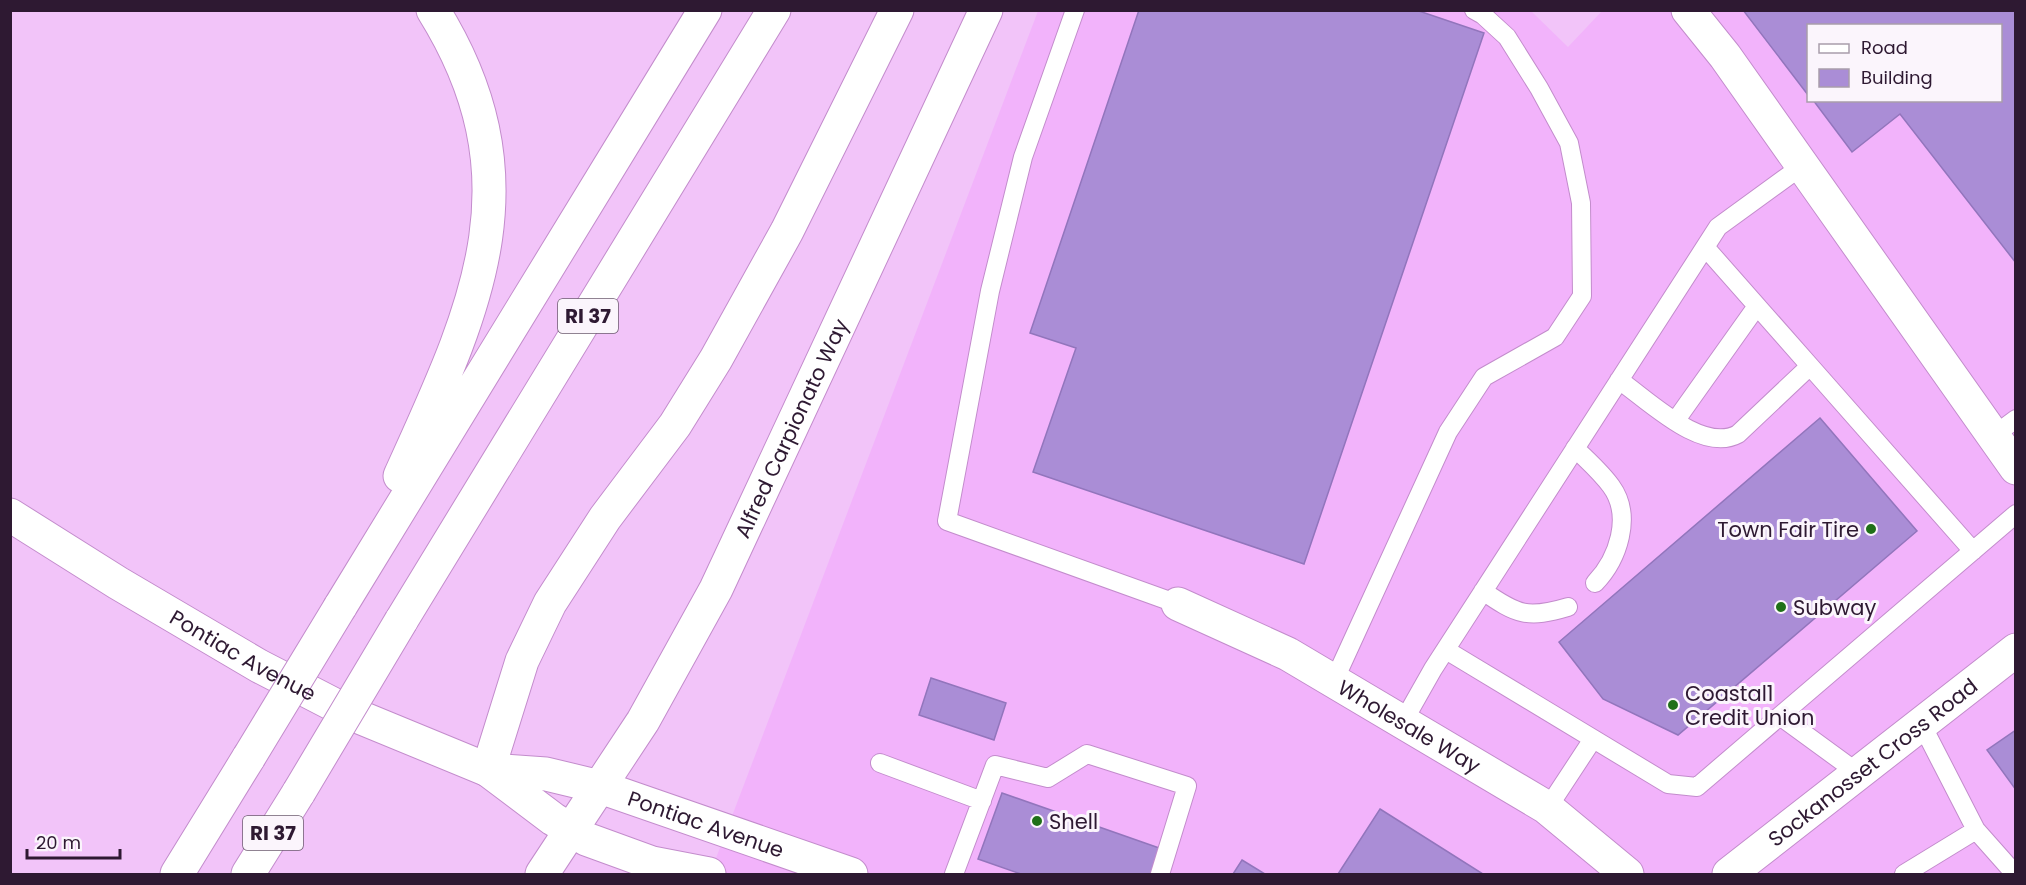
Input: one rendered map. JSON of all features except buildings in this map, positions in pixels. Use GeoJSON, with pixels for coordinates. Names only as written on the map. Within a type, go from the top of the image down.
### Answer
{"type":"FeatureCollection","features":[{"type":"Feature","properties":{"kind":"main road"},"geometry":{"type":"LineString","coordinates":[[340,607],[448,368],[471,304],[488,234],[489,169],[475,100],[445,29],[433,10]]}},
{"type":"Feature","properties":{"kind":"main road","name":"RI 37"},"geometry":{"type":"LineString","coordinates":[[177,874],[705,10]]}},
{"type":"Feature","properties":{"kind":"main road","name":"RI 37"},"geometry":{"type":"LineString","coordinates":[[248,874],[774,10]]}},
{"type":"Feature","properties":{"kind":"main road"},"geometry":{"type":"LineString","coordinates":[[489,770],[522,661],[550,603],[605,518],[675,425],[722,350],[781,241],[897,10]]}},
{"type":"Feature","properties":{"kind":"main road","name":"Alfred Carpionato Way"},"geometry":{"type":"LineString","coordinates":[[542,874],[666,681],[739,544],[986,10]]}},
{"type":"Feature","properties":{"kind":"main road"},"geometry":{"type":"LineString","coordinates":[[1688,10],[1725,56],[1802,166],[2004,427],[2016,468]]}},
{"type":"Feature","properties":{"kind":"main road","name":"Pontiac Avenue"},"geometry":{"type":"LineString","coordinates":[[10,514],[118,583],[268,671],[352,714],[489,770],[571,830],[603,846],[699,874]]}},
{"type":"Feature","properties":{"kind":"main road","name":"Wholesale Way"},"geometry":{"type":"LineString","coordinates":[[1178,604],[1288,654],[1403,722],[1547,809],[1627,874]]}},
{"type":"Feature","properties":{"kind":"main road","name":"Sockanosset Cross Road"},"geometry":{"type":"LineString","coordinates":[[1729,874],[2016,650]]}},
{"type":"Feature","properties":{"kind":"main road","name":"Pontiac Avenue"},"geometry":{"type":"LineString","coordinates":[[489,770],[546,774],[600,787],[851,874]]}},
{"type":"Feature","properties":{"kind":"lane"},"geometry":{"type":"LineString","coordinates":[[1075,10],[1021,168],[990,291],[947,521],[1178,604]]}},
{"type":"Feature","properties":{"kind":"lane"},"geometry":{"type":"LineString","coordinates":[[1334,681],[1448,432],[1484,378],[1555,337],[1582,296],[1581,203],[1569,143],[1539,88],[1507,37],[1483,15],[1474,10]]}},
{"type":"Feature","properties":{"kind":"lane"},"geometry":{"type":"LineString","coordinates":[[1403,722],[1433,669],[1718,227],[1802,166]]}},
{"type":"Feature","properties":{"kind":"lane"},"geometry":{"type":"LineString","coordinates":[[1705,247],[1973,551]]}},
{"type":"Feature","properties":{"kind":"lane"},"geometry":{"type":"LineString","coordinates":[[1676,420],[1757,306]]}},
{"type":"Feature","properties":{"kind":"lane"},"geometry":{"type":"LineString","coordinates":[[1620,380],[1704,437],[1728,440],[1738,434],[1810,366]]}},
{"type":"Feature","properties":{"kind":"lane"},"geometry":{"type":"LineString","coordinates":[[1575,448],[1612,487],[1620,508],[1621,538],[1609,568],[1595,583]]}},
{"type":"Feature","properties":{"kind":"lane"},"geometry":{"type":"LineString","coordinates":[[1446,650],[1668,784],[1697,787],[2016,514]]}},
{"type":"Feature","properties":{"kind":"lane"},"geometry":{"type":"LineString","coordinates":[[1483,591],[1509,609],[1541,615],[1568,607]]}},
{"type":"Feature","properties":{"kind":"lane"},"geometry":{"type":"LineString","coordinates":[[1780,716],[1858,773]]}},
{"type":"Feature","properties":{"kind":"lane"},"geometry":{"type":"LineString","coordinates":[[1921,723],[1976,830],[2015,874]]}},
{"type":"Feature","properties":{"kind":"lane"},"geometry":{"type":"LineString","coordinates":[[1547,809],[1593,739]]}},
{"type":"Feature","properties":{"kind":"lane"},"geometry":{"type":"LineString","coordinates":[[954,874],[995,765],[1048,778],[1087,753],[1186,786],[1160,874]]}},
{"type":"Feature","properties":{"kind":"lane"},"geometry":{"type":"LineString","coordinates":[[880,763],[982,801]]}},
{"type":"Feature","properties":{"kind":"lane"},"geometry":{"type":"LineString","coordinates":[[1904,874],[1976,830]]}},
{"type":"Feature","properties":{"kind":"shaded area"},"geometry":{"type":"Polygon","coordinates":[[[1038,11],[1531,11],[1568,47],[1602,11],[2015,11],[2015,874],[710,874],[1038,11]]]}},
{"type":"Feature","properties":{"kind":"place","name":"Town Fair Tire"},"geometry":{"type":"Point","coordinates":[1871,529]}},
{"type":"Feature","properties":{"kind":"place","name":"Subway"},"geometry":{"type":"Point","coordinates":[1781,607]}},
{"type":"Feature","properties":{"kind":"place","name":"Coastal1 Credit Union"},"geometry":{"type":"Point","coordinates":[1673,705]}},
{"type":"Feature","properties":{"kind":"place","name":"Shell"},"geometry":{"type":"Point","coordinates":[1037,821]}}]}
